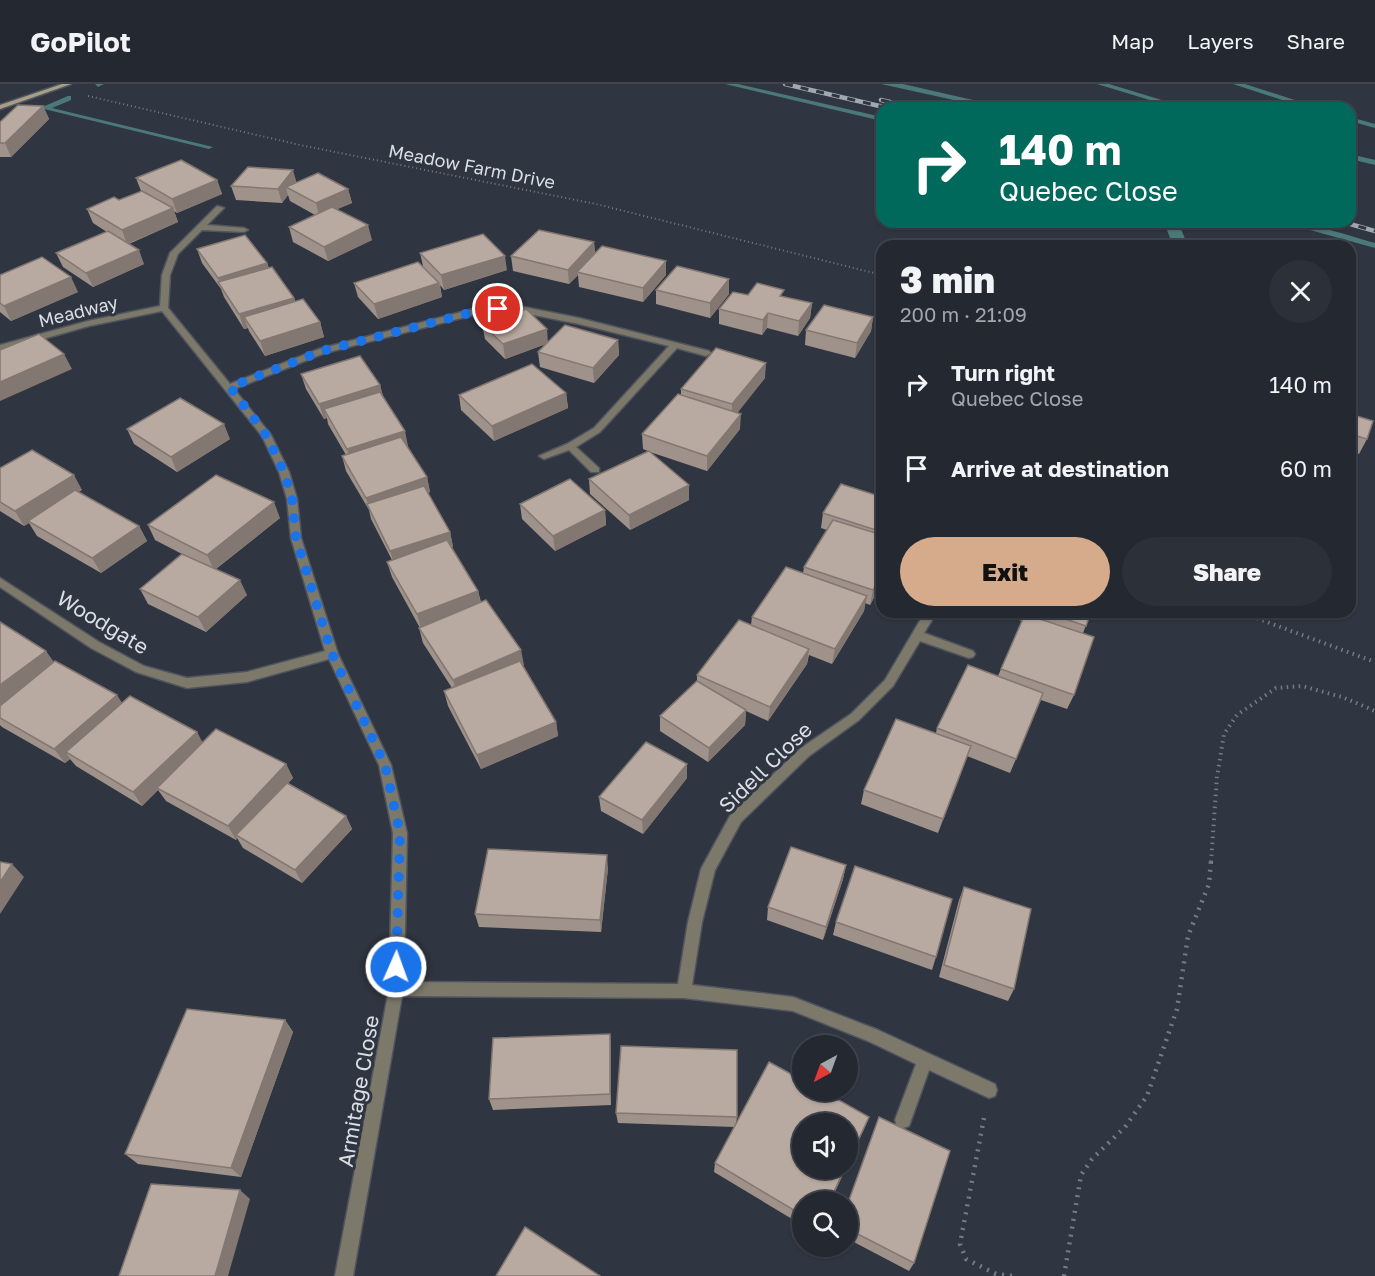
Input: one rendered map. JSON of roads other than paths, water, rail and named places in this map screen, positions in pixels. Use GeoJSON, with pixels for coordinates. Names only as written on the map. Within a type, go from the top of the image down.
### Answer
{"type":"FeatureCollection","features":[{"type":"Feature","properties":{"kind":"street"},"geometry":{"type":"LineString","coordinates":[[0,107],[68,84]]}},
{"type":"Feature","properties":{"kind":"street"},"geometry":{"type":"LineString","coordinates":[[165,308],[166,275],[174,253],[220,208]]}},
{"type":"Feature","properties":{"kind":"street"},"geometry":{"type":"LineString","coordinates":[[200,227],[244,230]]}},
{"type":"Feature","properties":{"kind":"street","name":"Meadway"},"geometry":{"type":"LineString","coordinates":[[0,348],[88,324],[165,308]]}},
{"type":"Feature","properties":{"kind":"street","name":"Armitage Close"},"geometry":{"type":"LineString","coordinates":[[165,308],[266,435],[284,472],[292,499],[296,538],[332,654],[385,765],[400,833],[396,989],[344,1276]]}},
{"type":"Feature","properties":{"kind":"street"},"geometry":{"type":"LineString","coordinates":[[230,387],[322,351],[481,310],[514,309],[579,321],[706,353]]}},
{"type":"Feature","properties":{"kind":"street"},"geometry":{"type":"LineString","coordinates":[[544,456],[570,446],[597,430],[674,346]]}},
{"type":"Feature","properties":{"kind":"street"},"geometry":{"type":"LineString","coordinates":[[570,446],[595,470]]}},
{"type":"Feature","properties":{"kind":"street","name":"Woodgate"},"geometry":{"type":"LineString","coordinates":[[0,582],[95,645],[140,669],[187,683],[247,677],[332,654]]}},
{"type":"Feature","properties":{"kind":"street","name":"Sidell Close"},"geometry":{"type":"LineString","coordinates":[[684,991],[695,922],[708,869],[736,818],[805,752],[855,717],[889,683],[927,618]]}},
{"type":"Feature","properties":{"kind":"street"},"geometry":{"type":"LineString","coordinates":[[916,635],[969,654]]}},
{"type":"Feature","properties":{"kind":"street"},"geometry":{"type":"LineString","coordinates":[[396,989],[684,991],[793,1004],[873,1035],[989,1090]]}},
{"type":"Feature","properties":{"kind":"street"},"geometry":{"type":"LineString","coordinates":[[903,1120],[925,1061]]}},
{"type":"Feature","properties":{"kind":"waterway"},"geometry":{"type":"LineString","coordinates":[[1101,84],[1163,102]]}},
{"type":"Feature","properties":{"kind":"waterway"},"geometry":{"type":"LineString","coordinates":[[1237,84],[1296,102]]}},
{"type":"Feature","properties":{"kind":"waterway"},"geometry":{"type":"LineString","coordinates":[[68,98],[44,108],[209,147]]}},
{"type":"Feature","properties":{"kind":"waterway"},"geometry":{"type":"LineString","coordinates":[[1356,121],[1375,126]]}},
{"type":"Feature","properties":{"kind":"waterway"},"geometry":{"type":"LineString","coordinates":[[1356,158],[1375,163]]}},
{"type":"Feature","properties":{"kind":"railway"},"geometry":{"type":"LineString","coordinates":[[785,84],[876,105]]}},
{"type":"Feature","properties":{"kind":"railway"},"geometry":{"type":"LineString","coordinates":[[881,100],[890,102]]}},
{"type":"Feature","properties":{"kind":"railway"},"geometry":{"type":"LineString","coordinates":[[1356,226],[1375,231]]}}]}
